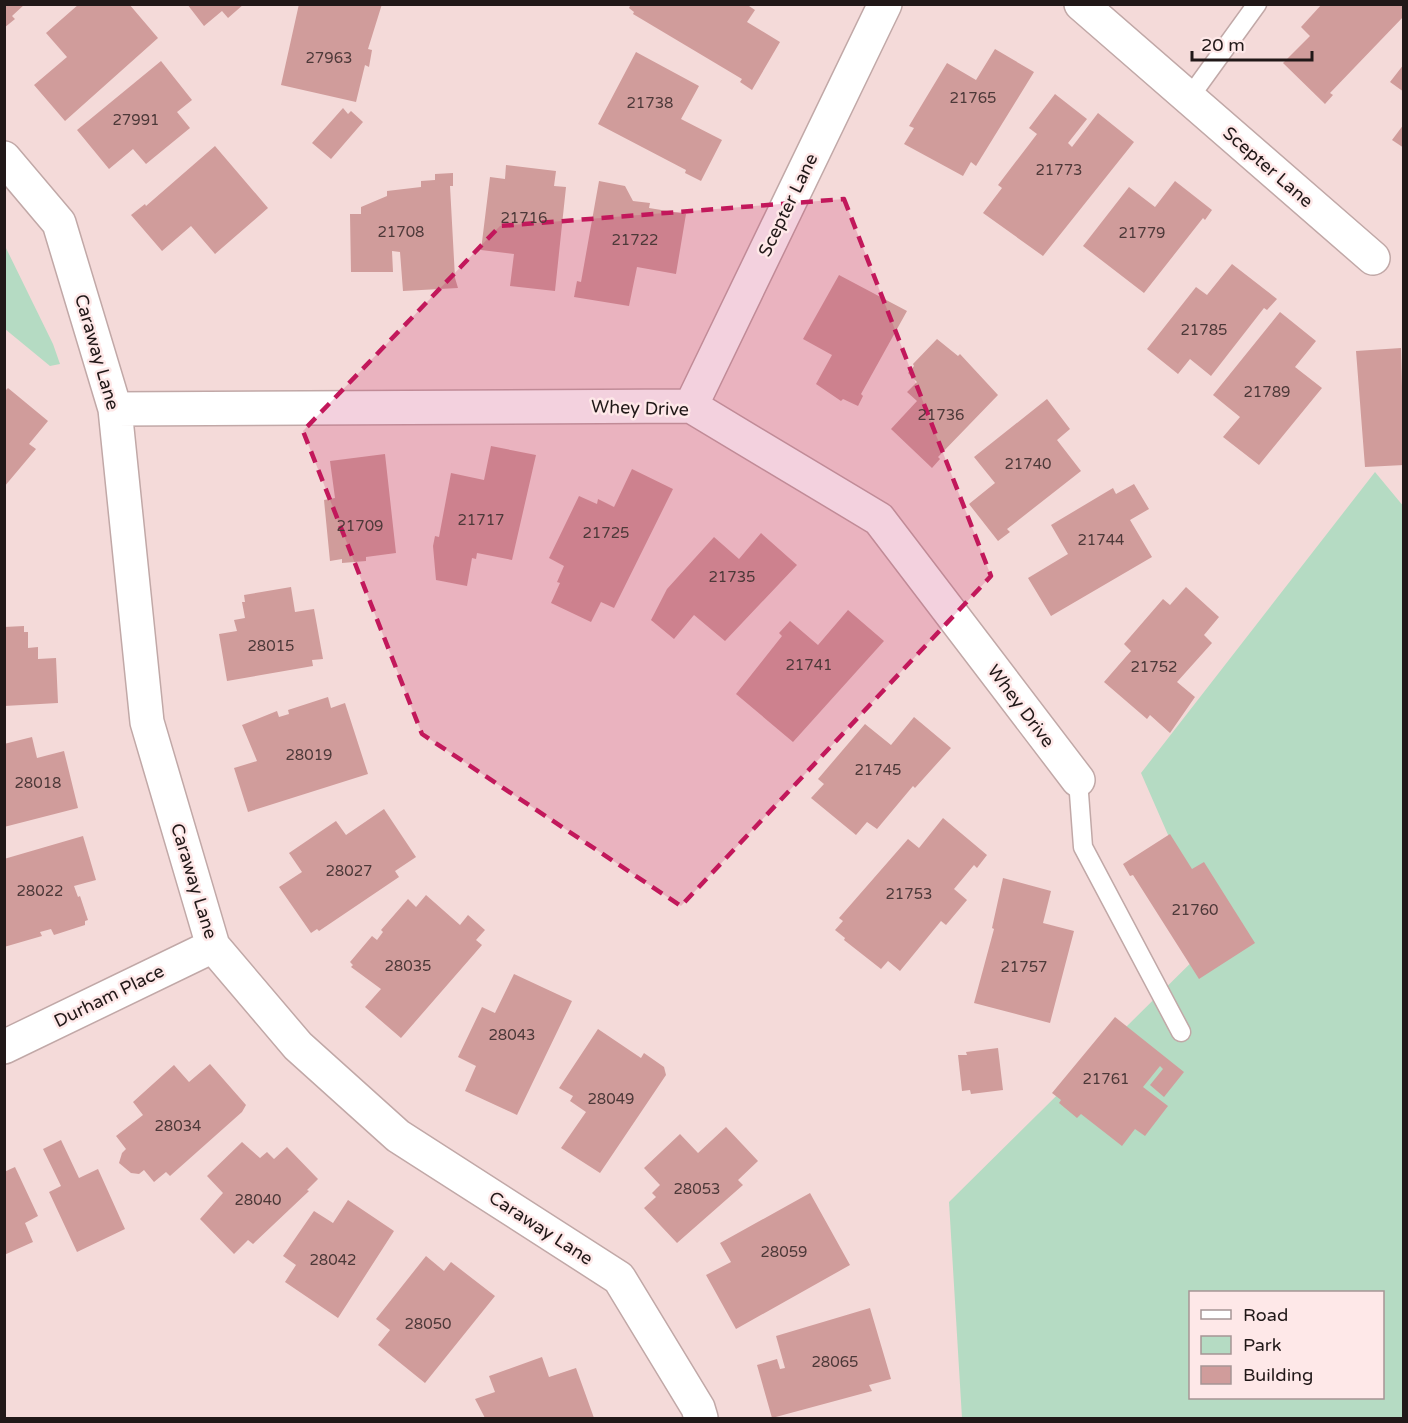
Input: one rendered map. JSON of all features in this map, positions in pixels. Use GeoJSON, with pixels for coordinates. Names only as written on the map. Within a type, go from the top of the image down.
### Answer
{"type":"FeatureCollection","features":[{"type":"Feature","properties":{"kind":"street","name":"Scepter Lane"},"geometry":{"type":"LineString","coordinates":[[691,406],[885,4]]}},
{"type":"Feature","properties":{"kind":"street","name":"Scepter Lane"},"geometry":{"type":"LineString","coordinates":[[1081,4],[1373,258]]}},
{"type":"Feature","properties":{"kind":"street","name":"Caraway Lane"},"geometry":{"type":"LineString","coordinates":[[4,158],[59,223],[115,409],[147,722],[213,946],[298,1046],[398,1136],[619,1278],[698,1408],[701,1419]]}},
{"type":"Feature","properties":{"kind":"street","name":"Whey Drive"},"geometry":{"type":"LineString","coordinates":[[115,409],[691,406],[879,519],[1078,780]]}},
{"type":"Feature","properties":{"kind":"street","name":"Durham Place"},"geometry":{"type":"LineString","coordinates":[[4,1047],[213,946]]}},
{"type":"Feature","properties":{"kind":"lane"},"geometry":{"type":"LineString","coordinates":[[1189,98],[1257,4]]}},
{"type":"Feature","properties":{"kind":"lane"},"geometry":{"type":"LineString","coordinates":[[1078,780],[1083,847],[1181,1032]]}},
{"type":"Feature","properties":{"kind":"highlighted area"},"geometry":{"type":"Polygon","coordinates":[[[844,199],[991,576],[681,906],[422,734],[303,431],[500,226],[844,199]]]}},
{"type":"Feature","properties":{"kind":"green space"},"geometry":{"type":"Polygon","coordinates":[[[5,246],[53,344],[60,364],[50,366],[5,329],[5,246]]]}},
{"type":"Feature","properties":{"kind":"green space"},"geometry":{"type":"Polygon","coordinates":[[[1375,472],[1404,507],[1403,1418],[962,1418],[949,1202],[1214,940],[1141,773],[1375,472]]]}},
{"type":"Feature","properties":{"kind":"building"},"geometry":{"type":"Polygon","coordinates":[[[4,4],[25,4],[12,16],[15,19],[4,28],[4,4]]]}},
{"type":"Feature","properties":{"kind":"building"},"geometry":{"type":"Polygon","coordinates":[[[79,4],[129,4],[158,38],[65,121],[34,85],[67,57],[46,33],[79,4]]]}},
{"type":"Feature","properties":{"kind":"building"},"geometry":{"type":"Polygon","coordinates":[[[187,4],[244,4],[228,18],[222,11],[204,26],[187,4]]]}},
{"type":"Feature","properties":{"kind":"building"},"geometry":{"type":"Polygon","coordinates":[[[299,4],[382,4],[368,49],[372,50],[369,67],[365,65],[356,102],[281,85],[299,4]]]}},
{"type":"Feature","properties":{"kind":"building"},"geometry":{"type":"Polygon","coordinates":[[[631,4],[746,4],[755,10],[747,22],[780,42],[752,90],[740,82],[742,79],[633,14],[634,12],[629,8],[631,4]]]}},
{"type":"Feature","properties":{"kind":"building"},"geometry":{"type":"Polygon","coordinates":[[[1322,4],[1404,4],[1404,16],[1330,93],[1333,95],[1325,104],[1283,63],[1310,36],[1301,27],[1322,4]]]}},
{"type":"Feature","properties":{"kind":"building"},"geometry":{"type":"Polygon","coordinates":[[[995,49],[1034,72],[976,166],[971,162],[963,176],[904,144],[914,128],[909,126],[947,63],[976,80],[995,49]]]}},
{"type":"Feature","properties":{"kind":"building"},"geometry":{"type":"Polygon","coordinates":[[[636,52],[699,86],[681,119],[722,140],[701,181],[685,173],[686,170],[598,124],[636,52]]]}},
{"type":"Feature","properties":{"kind":"building"},"geometry":{"type":"Polygon","coordinates":[[[161,61],[192,100],[177,112],[190,128],[146,164],[133,149],[109,169],[77,130],[161,61]]]}},
{"type":"Feature","properties":{"kind":"building"},"geometry":{"type":"Polygon","coordinates":[[[1404,64],[1404,92],[1390,82],[1404,64]]]}},
{"type":"Feature","properties":{"kind":"building"},"geometry":{"type":"Polygon","coordinates":[[[1055,94],[1087,119],[1068,143],[1072,147],[1098,113],[1134,142],[1043,256],[983,213],[1002,188],[998,185],[1037,134],[1029,128],[1055,94]]]}},
{"type":"Feature","properties":{"kind":"building"},"geometry":{"type":"Polygon","coordinates":[[[343,108],[348,114],[351,111],[363,122],[331,159],[312,143],[343,108]]]}},
{"type":"Feature","properties":{"kind":"building"},"geometry":{"type":"Polygon","coordinates":[[[1404,124],[1404,148],[1392,140],[1404,124]]]}},
{"type":"Feature","properties":{"kind":"building"},"geometry":{"type":"Polygon","coordinates":[[[215,146],[268,208],[215,254],[191,226],[162,251],[131,215],[145,204],[146,206],[215,146]]]}},
{"type":"Feature","properties":{"kind":"building"},"geometry":{"type":"Polygon","coordinates":[[[506,165],[556,171],[554,186],[566,187],[555,291],[510,286],[514,254],[481,250],[490,177],[505,179],[506,165]]]}},
{"type":"Feature","properties":{"kind":"building"},"geometry":{"type":"Polygon","coordinates":[[[453,173],[453,186],[450,186],[455,278],[458,288],[403,291],[400,252],[392,251],[393,272],[351,272],[350,214],[361,214],[361,207],[387,196],[387,191],[421,187],[421,181],[435,180],[435,174],[453,173]]]}},
{"type":"Feature","properties":{"kind":"building"},"geometry":{"type":"Polygon","coordinates":[[[599,181],[625,186],[633,201],[650,203],[649,208],[686,214],[676,274],[637,267],[629,306],[574,297],[577,281],[581,282],[599,181]]]}},
{"type":"Feature","properties":{"kind":"building"},"geometry":{"type":"Polygon","coordinates":[[[1175,181],[1212,210],[1205,220],[1203,218],[1144,293],[1083,246],[1129,187],[1155,207],[1175,181]]]}},
{"type":"Feature","properties":{"kind":"building"},"geometry":{"type":"Polygon","coordinates":[[[1232,264],[1277,299],[1267,310],[1264,308],[1211,376],[1190,359],[1178,374],[1147,349],[1196,287],[1207,295],[1232,264]]]}},
{"type":"Feature","properties":{"kind":"building"},"geometry":{"type":"Polygon","coordinates":[[[839,275],[907,311],[861,394],[863,396],[858,406],[843,399],[841,401],[816,384],[832,355],[803,339],[839,275]]]}},
{"type":"Feature","properties":{"kind":"building"},"geometry":{"type":"Polygon","coordinates":[[[1280,312],[1316,341],[1295,367],[1322,388],[1259,465],[1223,437],[1240,417],[1213,395],[1280,312]]]}},
{"type":"Feature","properties":{"kind":"building"},"geometry":{"type":"Polygon","coordinates":[[[937,339],[958,356],[960,354],[998,395],[938,457],[940,459],[932,468],[891,429],[917,401],[907,392],[917,382],[908,373],[914,366],[913,364],[937,339]]]}},
{"type":"Feature","properties":{"kind":"building"},"geometry":{"type":"Polygon","coordinates":[[[1401,348],[1404,465],[1365,467],[1356,351],[1401,348]]]}},
{"type":"Feature","properties":{"kind":"building"},"geometry":{"type":"Polygon","coordinates":[[[8,388],[48,421],[29,444],[36,449],[4,487],[4,392],[8,388]]]}},
{"type":"Feature","properties":{"kind":"building"},"geometry":{"type":"Polygon","coordinates":[[[1047,399],[1070,429],[1057,440],[1081,471],[1007,529],[1010,532],[998,541],[969,504],[995,483],[974,457],[1047,399]]]}},
{"type":"Feature","properties":{"kind":"building"},"geometry":{"type":"Polygon","coordinates":[[[491,446],[536,455],[512,560],[477,553],[476,559],[472,558],[467,586],[436,580],[433,546],[435,536],[439,537],[451,473],[484,480],[491,446]]]}},
{"type":"Feature","properties":{"kind":"building"},"geometry":{"type":"Polygon","coordinates":[[[385,454],[396,553],[366,557],[366,561],[342,563],[342,559],[330,561],[324,500],[335,498],[330,461],[385,454]]]}},
{"type":"Feature","properties":{"kind":"building"},"geometry":{"type":"Polygon","coordinates":[[[632,469],[673,489],[614,608],[601,602],[591,622],[551,603],[560,583],[557,582],[564,566],[549,558],[579,496],[597,504],[598,499],[614,507],[632,469]]]}},
{"type":"Feature","properties":{"kind":"building"},"geometry":{"type":"Polygon","coordinates":[[[1134,484],[1149,509],[1130,520],[1152,557],[1051,616],[1028,578],[1068,554],[1051,525],[1113,488],[1116,494],[1134,484]]]}},
{"type":"Feature","properties":{"kind":"building"},"geometry":{"type":"Polygon","coordinates":[[[761,533],[797,565],[725,641],[694,615],[674,639],[651,620],[667,589],[714,537],[739,559],[761,533]]]}},
{"type":"Feature","properties":{"kind":"building"},"geometry":{"type":"Polygon","coordinates":[[[291,587],[295,612],[314,609],[323,659],[312,660],[313,666],[227,681],[219,634],[237,631],[234,620],[245,618],[242,602],[245,602],[244,595],[291,587]]]}},
{"type":"Feature","properties":{"kind":"building"},"geometry":{"type":"Polygon","coordinates":[[[1186,587],[1219,617],[1204,635],[1212,643],[1177,682],[1195,697],[1170,733],[1150,715],[1147,719],[1104,682],[1131,651],[1124,644],[1163,599],[1170,605],[1186,587]]]}},
{"type":"Feature","properties":{"kind":"building"},"geometry":{"type":"Polygon","coordinates":[[[848,610],[884,641],[793,742],[736,694],[782,636],[779,633],[790,621],[818,645],[848,610]]]}},
{"type":"Feature","properties":{"kind":"building"},"geometry":{"type":"Polygon","coordinates":[[[24,626],[24,632],[28,632],[28,648],[38,647],[38,659],[56,658],[58,703],[4,706],[4,627],[24,626]]]}},
{"type":"Feature","properties":{"kind":"building"},"geometry":{"type":"Polygon","coordinates":[[[328,697],[331,708],[345,703],[368,774],[248,812],[234,768],[257,761],[242,725],[277,711],[279,717],[289,714],[288,710],[328,697]]]}},
{"type":"Feature","properties":{"kind":"building"},"geometry":{"type":"Polygon","coordinates":[[[914,717],[951,748],[915,788],[913,786],[877,829],[867,822],[856,835],[811,798],[824,784],[818,779],[865,724],[891,745],[914,717]]]}},
{"type":"Feature","properties":{"kind":"building"},"geometry":{"type":"Polygon","coordinates":[[[32,737],[37,758],[64,751],[78,808],[4,827],[4,744],[32,737]]]}},
{"type":"Feature","properties":{"kind":"building"},"geometry":{"type":"Polygon","coordinates":[[[384,809],[416,857],[395,871],[399,877],[319,931],[317,929],[311,933],[279,887],[302,872],[289,853],[336,821],[346,835],[384,809]]]}},
{"type":"Feature","properties":{"kind":"building"},"geometry":{"type":"Polygon","coordinates":[[[943,818],[987,855],[977,868],[974,865],[954,889],[967,900],[946,925],[941,921],[900,971],[888,961],[881,969],[844,940],[845,938],[835,930],[843,921],[839,918],[908,839],[919,848],[943,818]]]}},
{"type":"Feature","properties":{"kind":"building"},"geometry":{"type":"Polygon","coordinates":[[[1170,834],[1192,869],[1204,862],[1255,943],[1199,979],[1133,875],[1130,876],[1123,864],[1170,834]]]}},
{"type":"Feature","properties":{"kind":"building"},"geometry":{"type":"Polygon","coordinates":[[[83,836],[96,880],[74,886],[88,920],[85,921],[85,925],[54,935],[51,929],[40,932],[42,936],[4,947],[4,859],[83,836]]]}},
{"type":"Feature","properties":{"kind":"building"},"geometry":{"type":"Polygon","coordinates":[[[1003,878],[1051,891],[1043,923],[1074,931],[1050,1023],[974,1003],[994,929],[992,928],[1003,878]]]}},
{"type":"Feature","properties":{"kind":"building"},"geometry":{"type":"Polygon","coordinates":[[[426,895],[460,925],[468,915],[485,930],[476,940],[482,945],[401,1038],[365,1007],[381,989],[351,967],[353,965],[350,962],[372,936],[377,940],[383,932],[381,930],[408,899],[416,907],[426,895]]]}},
{"type":"Feature","properties":{"kind":"building"},"geometry":{"type":"Polygon","coordinates":[[[514,974],[572,1001],[517,1115],[465,1091],[476,1066],[458,1057],[482,1007],[495,1013],[514,974]]]}},
{"type":"Feature","properties":{"kind":"building"},"geometry":{"type":"Polygon","coordinates":[[[1115,1017],[1184,1072],[1164,1097],[1150,1085],[1163,1069],[1160,1066],[1143,1087],[1168,1106],[1145,1136],[1135,1129],[1122,1146],[1081,1114],[1077,1118],[1059,1103],[1061,1100],[1052,1093],[1115,1017]]]}},
{"type":"Feature","properties":{"kind":"building"},"geometry":{"type":"Polygon","coordinates":[[[598,1029],[641,1058],[644,1053],[664,1067],[666,1075],[600,1173],[561,1148],[586,1112],[570,1101],[573,1096],[559,1088],[598,1029]]]}},
{"type":"Feature","properties":{"kind":"building"},"geometry":{"type":"Polygon","coordinates":[[[998,1048],[1003,1090],[971,1094],[970,1090],[962,1091],[958,1055],[998,1048]]]}},
{"type":"Feature","properties":{"kind":"building"},"geometry":{"type":"Polygon","coordinates":[[[210,1064],[246,1105],[242,1112],[170,1176],[166,1172],[154,1182],[144,1170],[139,1174],[131,1173],[119,1163],[126,1149],[116,1136],[143,1115],[133,1102],[174,1065],[189,1082],[210,1064]]]}},
{"type":"Feature","properties":{"kind":"building"},"geometry":{"type":"Polygon","coordinates":[[[726,1127],[758,1161],[738,1180],[743,1185],[677,1243],[644,1208],[656,1197],[652,1193],[660,1185],[644,1168],[680,1134],[698,1153],[726,1127]]]}},
{"type":"Feature","properties":{"kind":"building"},"geometry":{"type":"Polygon","coordinates":[[[61,1140],[79,1178],[98,1169],[125,1229],[77,1252],[49,1192],[61,1186],[43,1149],[61,1140]]]}},
{"type":"Feature","properties":{"kind":"building"},"geometry":{"type":"Polygon","coordinates":[[[242,1142],[260,1158],[267,1152],[274,1159],[287,1147],[318,1179],[307,1190],[309,1191],[253,1244],[248,1240],[234,1254],[200,1219],[223,1193],[207,1176],[242,1142]]]}},
{"type":"Feature","properties":{"kind":"building"},"geometry":{"type":"Polygon","coordinates":[[[15,1167],[38,1216],[25,1223],[33,1242],[4,1255],[4,1172],[15,1167]]]}},
{"type":"Feature","properties":{"kind":"building"},"geometry":{"type":"Polygon","coordinates":[[[810,1193],[850,1265],[736,1329],[706,1275],[731,1262],[720,1243],[810,1193]]]}},
{"type":"Feature","properties":{"kind":"building"},"geometry":{"type":"Polygon","coordinates":[[[348,1200],[394,1231],[338,1318],[285,1282],[296,1265],[283,1256],[314,1211],[333,1223],[348,1200]]]}},
{"type":"Feature","properties":{"kind":"building"},"geometry":{"type":"Polygon","coordinates":[[[426,1256],[444,1271],[451,1262],[495,1296],[425,1383],[378,1345],[390,1330],[376,1319],[426,1256]]]}},
{"type":"Feature","properties":{"kind":"building"},"geometry":{"type":"Polygon","coordinates":[[[870,1308],[891,1379],[869,1385],[872,1391],[772,1418],[757,1365],[777,1359],[780,1369],[785,1368],[776,1336],[870,1308]]]}},
{"type":"Feature","properties":{"kind":"building"},"geometry":{"type":"Polygon","coordinates":[[[542,1357],[549,1377],[576,1368],[594,1418],[485,1418],[475,1399],[495,1392],[489,1376],[542,1357]]]}}]}
